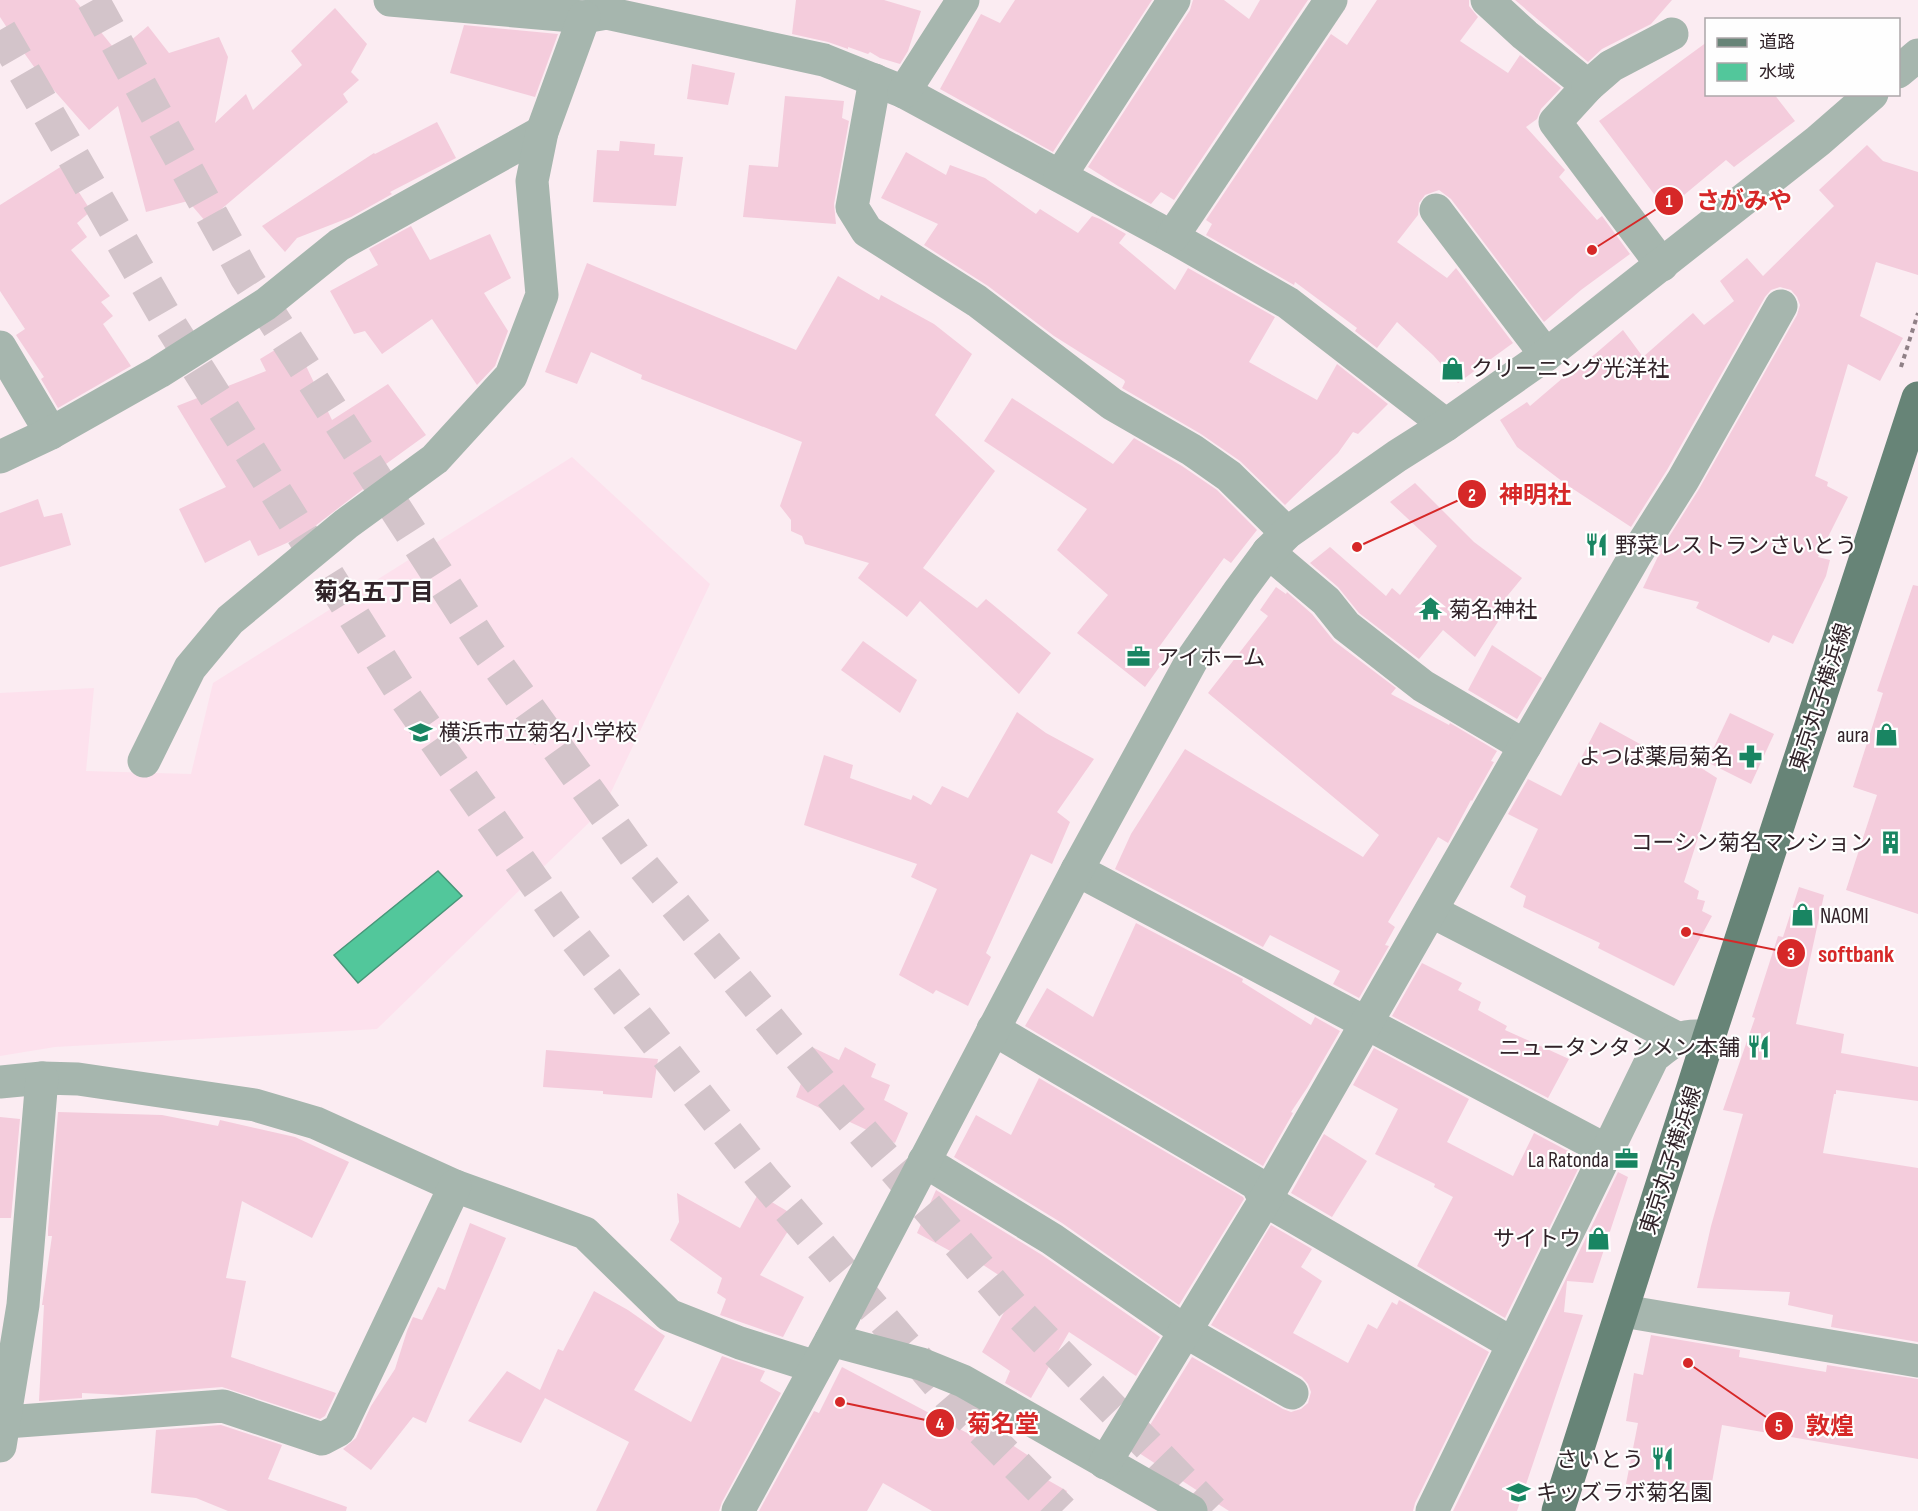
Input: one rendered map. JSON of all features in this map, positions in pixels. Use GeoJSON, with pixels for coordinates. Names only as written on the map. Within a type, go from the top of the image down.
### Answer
{"type":"FeatureCollection","features":[{"type":"Feature","properties":{"kind":"main road","name":"東京丸子横浜線"},"geometry":{"type":"LineString","coordinates":[[1558,1511],[1623,1311],[1693,1037],[1918,398]]}},
{"type":"Feature","properties":{"kind":"street"},"geometry":{"type":"LineString","coordinates":[[390,0],[600,10],[824,60],[890,86],[1172,237],[1288,303],[1446,425]]}},
{"type":"Feature","properties":{"kind":"street"},"geometry":{"type":"LineString","coordinates":[[963,0],[890,86],[852,207],[867,231],[977,301],[1112,404],[1192,450],[1229,476],[1278,543],[1346,626],[1423,686],[1524,746]]}},
{"type":"Feature","properties":{"kind":"street"},"geometry":{"type":"LineString","coordinates":[[1060,176],[1174,0]]}},
{"type":"Feature","properties":{"kind":"street"},"geometry":{"type":"LineString","coordinates":[[1172,237],[1331,0]]}},
{"type":"Feature","properties":{"kind":"street"},"geometry":{"type":"LineString","coordinates":[[1487,0],[1525,35],[1588,86]]}},
{"type":"Feature","properties":{"kind":"street"},"geometry":{"type":"LineString","coordinates":[[144,761],[190,668],[230,620],[346,524],[435,459],[511,376],[542,295],[532,181],[542,132],[600,10]]}},
{"type":"Feature","properties":{"kind":"street"},"geometry":{"type":"LineString","coordinates":[[1662,266],[1555,122],[1588,86],[1611,66],[1672,34]]}},
{"type":"Feature","properties":{"kind":"street"},"geometry":{"type":"LineString","coordinates":[[1900,71],[1918,55]]}},
{"type":"Feature","properties":{"kind":"street"},"geometry":{"type":"LineString","coordinates":[[738,1511],[1077,870],[1193,658],[1240,590],[1278,543],[1397,456],[1446,425],[1546,355],[1662,266],[1818,141],[1870,96]]}},
{"type":"Feature","properties":{"kind":"street"},"geometry":{"type":"LineString","coordinates":[[0,457],[51,434],[159,372],[266,304],[339,245],[542,132]]}},
{"type":"Feature","properties":{"kind":"street"},"geometry":{"type":"LineString","coordinates":[[1436,210],[1546,355]]}},
{"type":"Feature","properties":{"kind":"street"},"geometry":{"type":"LineString","coordinates":[[1105,1463],[1264,1200],[1524,746],[1635,556],[1683,480],[1780,306]]}},
{"type":"Feature","properties":{"kind":"street"},"geometry":{"type":"LineString","coordinates":[[0,347],[51,434]]}},
{"type":"Feature","properties":{"kind":"street"},"geometry":{"type":"LineString","coordinates":[[1077,870],[1606,1150]]}},
{"type":"Feature","properties":{"kind":"street"},"geometry":{"type":"LineString","coordinates":[[1431,911],[1693,1037]]}},
{"type":"Feature","properties":{"kind":"street"},"geometry":{"type":"LineString","coordinates":[[993,1029],[1257,1184],[1264,1200],[1513,1344]]}},
{"type":"Feature","properties":{"kind":"street"},"geometry":{"type":"LineString","coordinates":[[1432,1511],[1653,1057],[1693,1037]]}},
{"type":"Feature","properties":{"kind":"street"},"geometry":{"type":"LineString","coordinates":[[42,1078],[23,1305],[3,1434],[223,1406],[322,1439],[339,1430],[455,1186]]}},
{"type":"Feature","properties":{"kind":"street"},"geometry":{"type":"LineString","coordinates":[[0,1082],[42,1078],[78,1079],[255,1105],[316,1123],[455,1186],[585,1233],[669,1315],[740,1343],[921,1364],[963,1382],[1191,1511]]}},
{"type":"Feature","properties":{"kind":"street"},"geometry":{"type":"LineString","coordinates":[[924,1161],[1052,1239],[1186,1332],[1292,1393]]}},
{"type":"Feature","properties":{"kind":"street"},"geometry":{"type":"LineString","coordinates":[[1623,1311],[1918,1361]]}},
{"type":"Feature","properties":{"kind":"shaded area","name":"横浜市立菊名小学校"},"geometry":{"type":"Polygon","coordinates":[[[572,457],[710,584],[603,809],[377,1029],[55,1047],[0,1056],[0,693],[94,688],[86,771],[191,774],[213,683],[572,457]]]}},
{"type":"Feature","properties":{"kind":"water"},"geometry":{"type":"Polygon","coordinates":[[[438,871],[462,896],[358,983],[334,955],[438,871]]]}},
{"type":"Feature","properties":{"kind":"building"},"geometry":{"type":"Polygon","coordinates":[[[0,0],[75,0],[117,52],[148,26],[169,53],[219,37],[228,57],[215,123],[246,94],[253,110],[302,65],[291,51],[335,8],[367,44],[351,72],[359,80],[343,94],[348,102],[206,222],[188,201],[146,212],[118,106],[89,130],[37,71],[17,43],[0,17],[0,0]]]}},
{"type":"Feature","properties":{"kind":"building"},"geometry":{"type":"Polygon","coordinates":[[[796,0],[884,0],[921,11],[908,51],[900,64],[880,58],[870,52],[868,54],[792,34],[796,0]]]}},
{"type":"Feature","properties":{"kind":"building"},"geometry":{"type":"Polygon","coordinates":[[[1015,0],[1152,0],[1053,152],[940,89],[981,14],[1000,23],[1015,0]]]}},
{"type":"Feature","properties":{"kind":"building"},"geometry":{"type":"Polygon","coordinates":[[[1193,0],[1224,0],[1249,19],[1260,0],[1308,0],[1174,200],[1161,192],[1151,204],[1088,167],[1190,10],[1193,0]]]}},
{"type":"Feature","properties":{"kind":"building"},"geometry":{"type":"Polygon","coordinates":[[[1377,0],[1469,0],[1469,6],[1478,17],[1460,41],[1508,73],[1520,55],[1561,88],[1541,109],[1537,119],[1526,127],[1565,170],[1559,177],[1597,220],[1602,216],[1630,254],[1581,290],[1544,322],[1451,199],[1439,190],[1425,195],[1419,203],[1418,215],[1397,242],[1447,278],[1456,268],[1513,343],[1458,383],[1433,355],[1397,322],[1377,348],[1355,331],[1357,328],[1295,282],[1294,285],[1206,235],[1212,224],[1206,220],[1331,34],[1347,45],[1377,0]]]}},
{"type":"Feature","properties":{"kind":"building"},"geometry":{"type":"Polygon","coordinates":[[[1515,0],[1672,0],[1651,24],[1602,49],[1588,62],[1515,0]]]}},
{"type":"Feature","properties":{"kind":"building"},"geometry":{"type":"Polygon","coordinates":[[[464,25],[558,34],[535,97],[450,73],[464,25]]]}},
{"type":"Feature","properties":{"kind":"building"},"geometry":{"type":"Polygon","coordinates":[[[1705,43],[1705,96],[1776,96],[1795,121],[1734,167],[1726,160],[1666,210],[1599,121],[1705,43]]]}},
{"type":"Feature","properties":{"kind":"building"},"geometry":{"type":"Polygon","coordinates":[[[692,64],[735,73],[728,105],[687,99],[692,64]]]}},
{"type":"Feature","properties":{"kind":"building"},"geometry":{"type":"Polygon","coordinates":[[[785,96],[844,101],[842,118],[849,121],[834,204],[836,224],[743,217],[749,165],[778,167],[785,96]]]}},
{"type":"Feature","properties":{"kind":"building"},"geometry":{"type":"Polygon","coordinates":[[[437,122],[456,158],[390,192],[392,194],[351,217],[297,238],[285,252],[262,226],[374,153],[437,122]]]}},
{"type":"Feature","properties":{"kind":"building"},"geometry":{"type":"Polygon","coordinates":[[[620,141],[655,144],[654,155],[683,157],[676,206],[593,202],[597,150],[619,151],[620,141]]]}},
{"type":"Feature","properties":{"kind":"building"},"geometry":{"type":"Polygon","coordinates":[[[1867,145],[1883,161],[1918,172],[1918,275],[1876,262],[1860,316],[1903,338],[1880,381],[1848,364],[1815,476],[1828,482],[1827,486],[1848,497],[1818,557],[1830,560],[1826,576],[1793,644],[1773,635],[1769,643],[1696,608],[1699,602],[1643,588],[1662,548],[1699,489],[1797,315],[1800,305],[1791,290],[1780,287],[1771,290],[1765,297],[1667,470],[1631,527],[1567,485],[1517,447],[1500,420],[1527,402],[1530,406],[1623,330],[1643,357],[1693,313],[1704,325],[1734,301],[1720,281],[1747,258],[1763,276],[1834,206],[1819,190],[1867,145]]]}},
{"type":"Feature","properties":{"kind":"building"},"geometry":{"type":"Polygon","coordinates":[[[906,152],[946,175],[950,165],[985,178],[1036,214],[1040,209],[1078,233],[1092,216],[1100,219],[1126,234],[1119,243],[1175,290],[1188,268],[1275,317],[1249,362],[1317,400],[1337,364],[1388,404],[1358,434],[1353,432],[1338,453],[1285,505],[1240,461],[1201,434],[1122,388],[1124,380],[1054,336],[988,286],[924,245],[938,224],[881,198],[906,152]]]}},
{"type":"Feature","properties":{"kind":"building"},"geometry":{"type":"Polygon","coordinates":[[[62,166],[91,211],[77,223],[87,237],[71,250],[110,296],[101,302],[113,316],[103,324],[131,366],[58,408],[41,379],[44,377],[16,335],[25,329],[0,291],[0,205],[62,166]]]}},
{"type":"Feature","properties":{"kind":"building"},"geometry":{"type":"Polygon","coordinates":[[[411,226],[430,260],[490,234],[511,278],[484,293],[508,331],[495,366],[477,385],[432,319],[382,354],[365,331],[354,334],[330,291],[378,265],[369,249],[411,226]]]}},
{"type":"Feature","properties":{"kind":"building"},"geometry":{"type":"Polygon","coordinates":[[[587,263],[796,350],[838,276],[879,300],[881,295],[934,324],[972,354],[935,415],[995,471],[923,568],[977,608],[986,599],[1051,653],[1019,694],[920,601],[907,617],[858,578],[869,563],[805,544],[802,536],[791,531],[791,520],[780,506],[802,442],[641,379],[642,375],[591,352],[577,384],[545,372],[587,263]]]}},
{"type":"Feature","properties":{"kind":"building"},"geometry":{"type":"Polygon","coordinates":[[[293,339],[332,420],[388,384],[426,435],[368,477],[371,483],[302,536],[258,556],[250,540],[205,563],[179,509],[226,487],[177,406],[266,371],[260,359],[293,339]]]}},
{"type":"Feature","properties":{"kind":"building"},"geometry":{"type":"Polygon","coordinates":[[[1012,398],[1113,464],[1134,438],[1217,490],[1257,530],[1231,563],[1224,558],[1159,647],[1168,655],[1145,687],[1077,633],[1108,595],[1057,550],[1087,509],[984,441],[1012,398]]]}},
{"type":"Feature","properties":{"kind":"building"},"geometry":{"type":"Polygon","coordinates":[[[1415,483],[1474,542],[1522,578],[1499,606],[1505,611],[1475,657],[1443,630],[1419,659],[1359,613],[1338,587],[1310,563],[1330,547],[1386,596],[1392,588],[1400,595],[1437,546],[1390,502],[1415,483]]]}},
{"type":"Feature","properties":{"kind":"building"},"geometry":{"type":"Polygon","coordinates":[[[38,499],[44,517],[62,513],[71,545],[0,567],[0,513],[38,499]]]}},
{"type":"Feature","properties":{"kind":"building","name":"コーシン菊名マンション"},"geometry":{"type":"Polygon","coordinates":[[[1913,585],[1918,586],[1918,914],[1846,890],[1877,795],[1853,787],[1883,693],[1877,691],[1913,585]]]}},
{"type":"Feature","properties":{"kind":"building"},"geometry":{"type":"Polygon","coordinates":[[[1276,587],[1286,594],[1287,592],[1312,614],[1334,641],[1396,688],[1391,694],[1449,725],[1450,723],[1497,751],[1491,761],[1494,762],[1448,843],[1438,837],[1388,922],[1395,927],[1385,945],[1389,946],[1359,998],[1333,984],[1340,971],[1270,935],[1263,947],[1115,869],[1131,834],[1185,749],[1363,857],[1379,835],[1208,693],[1268,616],[1260,610],[1276,587]]]}},
{"type":"Feature","properties":{"kind":"building"},"geometry":{"type":"Polygon","coordinates":[[[863,641],[917,680],[900,713],[841,670],[863,641]]]}},
{"type":"Feature","properties":{"kind":"building"},"geometry":{"type":"Polygon","coordinates":[[[1492,645],[1542,678],[1517,719],[1468,690],[1492,645]]]}},
{"type":"Feature","properties":{"kind":"building"},"geometry":{"type":"Polygon","coordinates":[[[1017,712],[1046,733],[1094,759],[1057,812],[1070,822],[1052,864],[1031,854],[986,953],[991,957],[968,1006],[936,990],[933,994],[899,975],[937,889],[911,877],[917,864],[804,825],[824,755],[853,765],[850,778],[911,800],[913,795],[931,805],[942,786],[968,798],[1017,712]]]}},
{"type":"Feature","properties":{"kind":"building"},"geometry":{"type":"Polygon","coordinates":[[[1730,713],[1774,734],[1751,784],[1707,762],[1730,713]]]}},
{"type":"Feature","properties":{"kind":"building"},"geometry":{"type":"Polygon","coordinates":[[[1600,722],[1660,755],[1665,745],[1717,778],[1684,882],[1699,891],[1697,899],[1705,901],[1702,911],[1712,916],[1674,986],[1598,948],[1600,943],[1523,907],[1526,896],[1510,887],[1538,829],[1508,814],[1528,779],[1561,796],[1600,722]]]}},
{"type":"Feature","properties":{"kind":"building"},"geometry":{"type":"Polygon","coordinates":[[[1799,887],[1824,895],[1796,1024],[1844,1034],[1841,1053],[1918,1067],[1918,1101],[1836,1090],[1823,1153],[1918,1168],[1918,1342],[1831,1327],[1833,1315],[1788,1305],[1790,1292],[1697,1288],[1711,1226],[1743,1114],[1723,1110],[1755,1018],[1752,1017],[1778,936],[1783,937],[1799,887]]]}},
{"type":"Feature","properties":{"kind":"building"},"geometry":{"type":"Polygon","coordinates":[[[1136,923],[1243,979],[1242,982],[1311,1025],[1315,1017],[1340,1031],[1291,1112],[1293,1113],[1263,1166],[1025,1026],[1047,988],[1093,1017],[1136,923]]]}},
{"type":"Feature","properties":{"kind":"building"},"geometry":{"type":"Polygon","coordinates":[[[1422,963],[1462,983],[1458,990],[1481,1002],[1478,1010],[1507,1026],[1505,1030],[1569,1059],[1548,1098],[1392,1016],[1422,963]]]}},
{"type":"Feature","properties":{"kind":"building"},"geometry":{"type":"Polygon","coordinates":[[[845,1047],[876,1064],[871,1077],[890,1085],[884,1100],[908,1113],[895,1143],[796,1097],[814,1048],[839,1060],[845,1047]]]}},
{"type":"Feature","properties":{"kind":"building"},"geometry":{"type":"Polygon","coordinates":[[[1374,1048],[1469,1099],[1447,1142],[1513,1176],[1534,1133],[1583,1159],[1505,1318],[1417,1266],[1453,1197],[1434,1187],[1435,1184],[1375,1154],[1398,1109],[1353,1085],[1374,1048]]]}},
{"type":"Feature","properties":{"kind":"building"},"geometry":{"type":"Polygon","coordinates":[[[546,1050],[658,1059],[652,1098],[603,1094],[603,1091],[543,1087],[546,1050]]]}},
{"type":"Feature","properties":{"kind":"building"},"geometry":{"type":"Polygon","coordinates":[[[1039,1078],[1243,1197],[1244,1199],[1179,1305],[1062,1223],[954,1157],[976,1115],[1011,1135],[1039,1078]]]}},
{"type":"Feature","properties":{"kind":"building"},"geometry":{"type":"Polygon","coordinates":[[[58,1112],[162,1115],[218,1126],[220,1120],[295,1137],[349,1162],[312,1238],[242,1201],[226,1278],[246,1281],[231,1357],[336,1393],[325,1416],[320,1419],[222,1387],[122,1395],[82,1393],[82,1398],[39,1401],[44,1305],[42,1305],[52,1236],[48,1236],[48,1230],[58,1112]]]}},
{"type":"Feature","properties":{"kind":"building"},"geometry":{"type":"Polygon","coordinates":[[[0,1117],[20,1119],[11,1218],[0,1218],[0,1117]]]}},
{"type":"Feature","properties":{"kind":"building"},"geometry":{"type":"Polygon","coordinates":[[[1324,1134],[1367,1161],[1332,1217],[1291,1193],[1324,1134]]]}},
{"type":"Feature","properties":{"kind":"building"},"geometry":{"type":"Polygon","coordinates":[[[1618,1172],[1628,1177],[1593,1283],[1567,1281],[1564,1312],[1583,1315],[1517,1511],[1453,1511],[1618,1172]]]}},
{"type":"Feature","properties":{"kind":"building"},"geometry":{"type":"Polygon","coordinates":[[[936,1190],[1042,1255],[1160,1337],[1136,1376],[1069,1332],[1031,1398],[1005,1383],[1010,1371],[982,1352],[1013,1296],[1008,1293],[1014,1285],[957,1248],[954,1253],[917,1233],[936,1190]]]}},
{"type":"Feature","properties":{"kind":"building"},"geometry":{"type":"Polygon","coordinates":[[[677,1193],[740,1228],[758,1194],[797,1217],[760,1275],[804,1297],[783,1337],[720,1315],[726,1299],[717,1293],[722,1278],[670,1240],[679,1222],[677,1193]]]}},
{"type":"Feature","properties":{"kind":"building"},"geometry":{"type":"Polygon","coordinates":[[[470,1223],[506,1238],[426,1423],[413,1417],[371,1470],[343,1449],[356,1438],[371,1406],[395,1369],[413,1317],[422,1320],[438,1287],[445,1290],[470,1223]]]}},
{"type":"Feature","properties":{"kind":"building"},"geometry":{"type":"Polygon","coordinates":[[[1271,1225],[1312,1249],[1301,1267],[1322,1281],[1293,1333],[1348,1363],[1368,1324],[1377,1329],[1392,1302],[1397,1305],[1399,1300],[1489,1352],[1413,1511],[1229,1511],[1139,1453],[1142,1444],[1139,1443],[1192,1357],[1283,1409],[1291,1412],[1301,1409],[1308,1403],[1311,1392],[1302,1377],[1211,1325],[1271,1225]]]}},
{"type":"Feature","properties":{"kind":"building"},"geometry":{"type":"Polygon","coordinates":[[[594,1291],[628,1310],[665,1336],[634,1390],[691,1422],[722,1356],[765,1371],[760,1381],[781,1393],[719,1511],[596,1511],[629,1442],[545,1398],[521,1443],[468,1421],[507,1371],[540,1390],[558,1349],[563,1351],[594,1291]]]}},
{"type":"Feature","properties":{"kind":"building"},"geometry":{"type":"Polygon","coordinates":[[[1651,1335],[1740,1350],[1739,1357],[1826,1372],[1827,1365],[1918,1379],[1918,1459],[1722,1425],[1709,1500],[1626,1484],[1638,1423],[1626,1421],[1634,1373],[1643,1375],[1651,1335]]]}},
{"type":"Feature","properties":{"kind":"building"},"geometry":{"type":"Polygon","coordinates":[[[842,1367],[988,1444],[994,1433],[1029,1456],[1023,1466],[1067,1491],[1056,1511],[932,1511],[883,1483],[867,1511],[759,1511],[814,1411],[819,1413],[842,1367]]]}},
{"type":"Feature","properties":{"kind":"building"},"geometry":{"type":"Polygon","coordinates":[[[221,1425],[282,1445],[268,1479],[347,1507],[346,1511],[228,1511],[196,1498],[151,1493],[156,1430],[221,1425]]]}},
{"type":"Feature","properties":{"kind":"tunnel"},"geometry":{"type":"LineString","coordinates":[[93,0],[246,277],[486,649],[635,856],[831,1095],[1012,1306],[1212,1511]]}},
{"type":"Feature","properties":{"kind":"tunnel"},"geometry":{"type":"LineString","coordinates":[[0,30],[166,318],[404,696],[564,924],[763,1179],[951,1399],[1062,1511]]}},
{"type":"Feature","properties":{"kind":"place","name":"さがみや"},"geometry":{"type":"Point","coordinates":[1592,250]}},
{"type":"Feature","properties":{"kind":"place","name":"クリーニング光洋社"},"geometry":{"type":"Point","coordinates":[1453,368]}},
{"type":"Feature","properties":{"kind":"place","name":"野菜レストランさいとう"},"geometry":{"type":"Point","coordinates":[1597,545]}},
{"type":"Feature","properties":{"kind":"place","name":"神明社"},"geometry":{"type":"Point","coordinates":[1357,547]}},
{"type":"Feature","properties":{"kind":"place","name":"菊名神社"},"geometry":{"type":"Point","coordinates":[1431,609]}},
{"type":"Feature","properties":{"kind":"place","name":"アイホーム"},"geometry":{"type":"Point","coordinates":[1139,657]}},
{"type":"Feature","properties":{"kind":"place","name":"横浜市立菊名小学校"},"geometry":{"type":"Point","coordinates":[421,732]}},
{"type":"Feature","properties":{"kind":"place","name":"aura"},"geometry":{"type":"Point","coordinates":[1887,734]}},
{"type":"Feature","properties":{"kind":"place","name":"よつば薬局菊名"},"geometry":{"type":"Point","coordinates":[1751,756]}},
{"type":"Feature","properties":{"kind":"place","name":"コーシン菊名マンション"},"geometry":{"type":"Point","coordinates":[1890,842]}},
{"type":"Feature","properties":{"kind":"place","name":"NAOMI"},"geometry":{"type":"Point","coordinates":[1802,915]}},
{"type":"Feature","properties":{"kind":"place","name":"softbank"},"geometry":{"type":"Point","coordinates":[1686,932]}},
{"type":"Feature","properties":{"kind":"place","name":"ニュータンタンメン本舗"},"geometry":{"type":"Point","coordinates":[1758,1047]}},
{"type":"Feature","properties":{"kind":"place","name":"La Ratonda"},"geometry":{"type":"Point","coordinates":[1627,1159]}},
{"type":"Feature","properties":{"kind":"place","name":"サイトウ"},"geometry":{"type":"Point","coordinates":[1599,1238]}},
{"type":"Feature","properties":{"kind":"place","name":"敦煌"},"geometry":{"type":"Point","coordinates":[1688,1363]}},
{"type":"Feature","properties":{"kind":"place","name":"菊名堂"},"geometry":{"type":"Point","coordinates":[840,1402]}},
{"type":"Feature","properties":{"kind":"place","name":"さいとう"},"geometry":{"type":"Point","coordinates":[1662,1459]}},
{"type":"Feature","properties":{"kind":"place","name":"キッズラボ菊名園"},"geometry":{"type":"Point","coordinates":[1518,1492]}},
{"type":"Feature","properties":{"kind":"district","name":"菊名五丁目"},"geometry":{"type":"Point","coordinates":[374,592]}}]}
